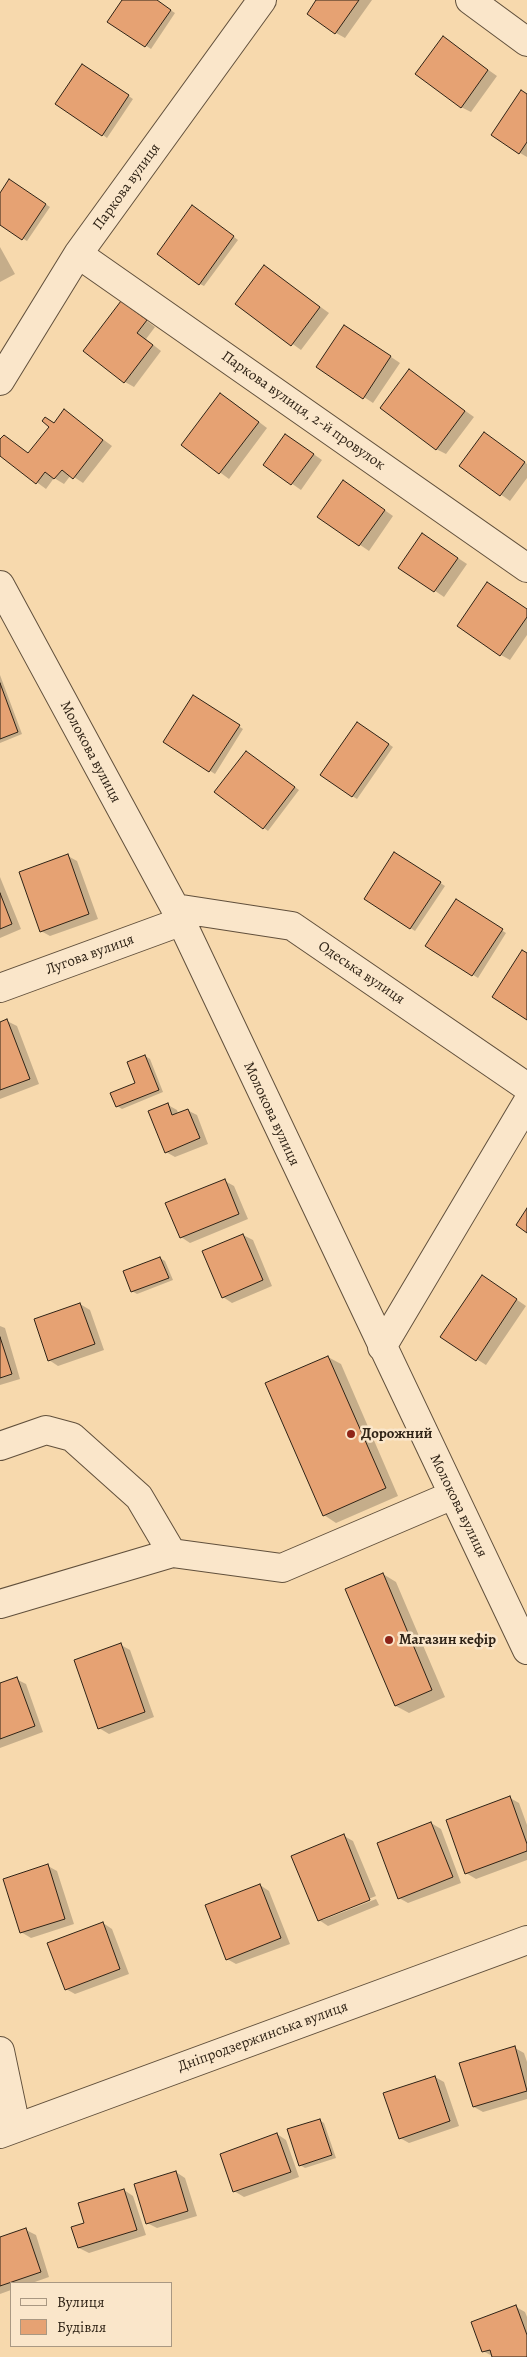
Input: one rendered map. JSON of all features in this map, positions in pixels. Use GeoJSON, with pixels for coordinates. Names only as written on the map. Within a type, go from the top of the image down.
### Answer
{"type":"FeatureCollection","features":[{"type":"Feature","properties":{"kind":"street","name":"Паркова вулиця"},"geometry":{"type":"LineString","coordinates":[[0,381],[78,254],[262,0]]}},
{"type":"Feature","properties":{"kind":"street"},"geometry":{"type":"LineString","coordinates":[[470,0],[527,42]]}},
{"type":"Feature","properties":{"kind":"street","name":"Паркова вулиця, 2-й провулок"},"geometry":{"type":"LineString","coordinates":[[78,254],[527,568]]}},
{"type":"Feature","properties":{"kind":"street","name":"Молокова вулиця"},"geometry":{"type":"LineString","coordinates":[[0,585],[178,915],[527,1650]]}},
{"type":"Feature","properties":{"kind":"street","name":"Лугова вулиця"},"geometry":{"type":"LineString","coordinates":[[0,988],[178,915]]}},
{"type":"Feature","properties":{"kind":"street","name":"Одеська вулиця"},"geometry":{"type":"LineString","coordinates":[[178,915],[292,926],[527,1087]]}},
{"type":"Feature","properties":{"kind":"street"},"geometry":{"type":"LineString","coordinates":[[382,1347],[527,1102]]}},
{"type":"Feature","properties":{"kind":"street"},"geometry":{"type":"LineString","coordinates":[[0,1446],[46,1430],[72,1436],[139,1497],[172,1553]]}},
{"type":"Feature","properties":{"kind":"street"},"geometry":{"type":"LineString","coordinates":[[0,1604],[172,1553],[282,1568],[453,1495]]}},
{"type":"Feature","properties":{"kind":"street","name":"Дніпродзержинська вулиця"},"geometry":{"type":"LineString","coordinates":[[8,2131],[527,1940]]}},
{"type":"Feature","properties":{"kind":"street"},"geometry":{"type":"LineString","coordinates":[[0,2051],[8,2131]]}},
{"type":"Feature","properties":{"kind":"building"},"geometry":{"type":"Polygon","coordinates":[[[122,0],[157,0],[171,10],[145,47],[107,22],[122,0]]]}},
{"type":"Feature","properties":{"kind":"building"},"geometry":{"type":"Polygon","coordinates":[[[316,0],[359,0],[335,34],[307,14],[316,0]]]}},
{"type":"Feature","properties":{"kind":"building"},"geometry":{"type":"Polygon","coordinates":[[[443,36],[488,70],[461,108],[415,74],[443,36]]]}},
{"type":"Feature","properties":{"kind":"building"},"geometry":{"type":"Polygon","coordinates":[[[82,64],[129,95],[102,136],[55,104],[82,64]]]}},
{"type":"Feature","properties":{"kind":"building"},"geometry":{"type":"Polygon","coordinates":[[[521,90],[527,94],[527,142],[519,154],[491,135],[521,90]]]}},
{"type":"Feature","properties":{"kind":"building"},"geometry":{"type":"Polygon","coordinates":[[[9,179],[46,204],[22,240],[0,225],[0,193],[9,179]]]}},
{"type":"Feature","properties":{"kind":"building"},"geometry":{"type":"Polygon","coordinates":[[[192,205],[234,236],[199,285],[157,254],[192,205]]]}},
{"type":"Feature","properties":{"kind":"building"},"geometry":{"type":"Polygon","coordinates":[[[264,265],[320,307],[291,346],[235,304],[264,265]]]}},
{"type":"Feature","properties":{"kind":"building"},"geometry":{"type":"Polygon","coordinates":[[[121,301],[147,320],[137,333],[153,345],[124,383],[83,351],[121,301]]]}},
{"type":"Feature","properties":{"kind":"building"},"geometry":{"type":"Polygon","coordinates":[[[344,325],[391,356],[363,399],[316,367],[344,325]]]}},
{"type":"Feature","properties":{"kind":"building"},"geometry":{"type":"Polygon","coordinates":[[[409,369],[465,411],[436,450],[380,408],[409,369]]]}},
{"type":"Feature","properties":{"kind":"building"},"geometry":{"type":"Polygon","coordinates":[[[220,393],[259,422],[219,474],[181,445],[220,393]]]}},
{"type":"Feature","properties":{"kind":"building"},"geometry":{"type":"Polygon","coordinates":[[[64,409],[103,440],[73,479],[62,470],[54,479],[45,472],[36,484],[0,456],[0,439],[4,435],[28,453],[49,427],[42,421],[45,417],[54,423],[64,409]]]}},
{"type":"Feature","properties":{"kind":"building"},"geometry":{"type":"Polygon","coordinates":[[[484,432],[525,462],[500,496],[459,466],[484,432]]]}},
{"type":"Feature","properties":{"kind":"building"},"geometry":{"type":"Polygon","coordinates":[[[285,434],[314,454],[291,485],[263,465],[285,434]]]}},
{"type":"Feature","properties":{"kind":"building"},"geometry":{"type":"Polygon","coordinates":[[[343,480],[385,510],[359,546],[317,517],[343,480]]]}},
{"type":"Feature","properties":{"kind":"building"},"geometry":{"type":"Polygon","coordinates":[[[422,533],[458,558],[434,592],[398,568],[422,533]]]}},
{"type":"Feature","properties":{"kind":"building"},"geometry":{"type":"Polygon","coordinates":[[[487,582],[527,609],[527,617],[500,656],[457,626],[487,582]]]}},
{"type":"Feature","properties":{"kind":"building"},"geometry":{"type":"Polygon","coordinates":[[[0,683],[18,732],[0,739],[0,683]]]}},
{"type":"Feature","properties":{"kind":"building"},"geometry":{"type":"Polygon","coordinates":[[[193,695],[240,725],[209,772],[163,742],[193,695]]]}},
{"type":"Feature","properties":{"kind":"building"},"geometry":{"type":"Polygon","coordinates":[[[357,722],[389,744],[352,797],[320,775],[357,722]]]}},
{"type":"Feature","properties":{"kind":"building"},"geometry":{"type":"Polygon","coordinates":[[[246,751],[295,787],[263,829],[214,792],[246,751]]]}},
{"type":"Feature","properties":{"kind":"building"},"geometry":{"type":"Polygon","coordinates":[[[394,852],[441,882],[410,929],[364,899],[394,852]]]}},
{"type":"Feature","properties":{"kind":"building"},"geometry":{"type":"Polygon","coordinates":[[[68,854],[89,914],[40,932],[19,872],[68,854]]]}},
{"type":"Feature","properties":{"kind":"building"},"geometry":{"type":"Polygon","coordinates":[[[0,893],[12,924],[0,929],[0,893]]]}},
{"type":"Feature","properties":{"kind":"building"},"geometry":{"type":"Polygon","coordinates":[[[456,899],[503,929],[472,976],[425,946],[456,899]]]}},
{"type":"Feature","properties":{"kind":"building"},"geometry":{"type":"Polygon","coordinates":[[[522,950],[527,953],[527,1020],[492,997],[522,950]]]}},
{"type":"Feature","properties":{"kind":"building"},"geometry":{"type":"Polygon","coordinates":[[[7,1019],[30,1079],[0,1090],[0,1022],[7,1019]]]}},
{"type":"Feature","properties":{"kind":"building"},"geometry":{"type":"Polygon","coordinates":[[[145,1055],[159,1090],[116,1107],[110,1093],[135,1083],[127,1062],[145,1055]]]}},
{"type":"Feature","properties":{"kind":"building"},"geometry":{"type":"Polygon","coordinates":[[[168,1103],[172,1115],[188,1109],[200,1138],[165,1153],[148,1111],[168,1103]]]}},
{"type":"Feature","properties":{"kind":"building"},"geometry":{"type":"Polygon","coordinates":[[[225,1179],[239,1214],[180,1238],[165,1203],[225,1179]]]}},
{"type":"Feature","properties":{"kind":"building"},"geometry":{"type":"Polygon","coordinates":[[[527,1208],[527,1233],[516,1225],[527,1208]]]}},
{"type":"Feature","properties":{"kind":"building"},"geometry":{"type":"Polygon","coordinates":[[[243,1234],[263,1280],[222,1298],[202,1251],[243,1234]]]}},
{"type":"Feature","properties":{"kind":"building"},"geometry":{"type":"Polygon","coordinates":[[[160,1257],[169,1278],[131,1292],[123,1271],[160,1257]]]}},
{"type":"Feature","properties":{"kind":"building"},"geometry":{"type":"Polygon","coordinates":[[[482,1275],[517,1299],[476,1361],[440,1337],[482,1275]]]}},
{"type":"Feature","properties":{"kind":"building"},"geometry":{"type":"Polygon","coordinates":[[[80,1303],[95,1344],[48,1361],[34,1319],[80,1303]]]}},
{"type":"Feature","properties":{"kind":"building"},"geometry":{"type":"Polygon","coordinates":[[[0,1337],[12,1374],[0,1378],[0,1337]]]}},
{"type":"Feature","properties":{"kind":"building"},"geometry":{"type":"Polygon","coordinates":[[[328,1356],[386,1488],[323,1516],[265,1383],[328,1356]]]}},
{"type":"Feature","properties":{"kind":"building","name":"Магазин кефір"},"geometry":{"type":"Polygon","coordinates":[[[383,1573],[432,1690],[395,1706],[345,1589],[383,1573]]]}},
{"type":"Feature","properties":{"kind":"building"},"geometry":{"type":"Polygon","coordinates":[[[121,1643],[145,1712],[98,1729],[74,1660],[121,1643]]]}},
{"type":"Feature","properties":{"kind":"building"},"geometry":{"type":"Polygon","coordinates":[[[17,1677],[35,1726],[0,1739],[0,1683],[17,1677]]]}},
{"type":"Feature","properties":{"kind":"building"},"geometry":{"type":"Polygon","coordinates":[[[510,1796],[527,1844],[527,1851],[465,1874],[446,1820],[510,1796]]]}},
{"type":"Feature","properties":{"kind":"building"},"geometry":{"type":"Polygon","coordinates":[[[431,1822],[453,1877],[398,1899],[377,1843],[431,1822]]]}},
{"type":"Feature","properties":{"kind":"building"},"geometry":{"type":"Polygon","coordinates":[[[344,1834],[370,1900],[318,1921],[291,1856],[344,1834]]]}},
{"type":"Feature","properties":{"kind":"building"},"geometry":{"type":"Polygon","coordinates":[[[48,1864],[65,1919],[20,1933],[3,1879],[48,1864]]]}},
{"type":"Feature","properties":{"kind":"building"},"geometry":{"type":"Polygon","coordinates":[[[260,1884],[281,1938],[226,1960],[205,1905],[260,1884]]]}},
{"type":"Feature","properties":{"kind":"building"},"geometry":{"type":"Polygon","coordinates":[[[103,1922],[120,1969],[65,1990],[47,1943],[103,1922]]]}},
{"type":"Feature","properties":{"kind":"building"},"geometry":{"type":"Polygon","coordinates":[[[515,2046],[527,2091],[473,2107],[459,2063],[515,2046]]]}},
{"type":"Feature","properties":{"kind":"building"},"geometry":{"type":"Polygon","coordinates":[[[435,2076],[450,2121],[399,2139],[383,2093],[435,2076]]]}},
{"type":"Feature","properties":{"kind":"building"},"geometry":{"type":"Polygon","coordinates":[[[320,2119],[332,2155],[299,2166],[287,2129],[320,2119]]]}},
{"type":"Feature","properties":{"kind":"building"},"geometry":{"type":"Polygon","coordinates":[[[277,2133],[291,2172],[233,2192],[220,2154],[277,2133]]]}},
{"type":"Feature","properties":{"kind":"building"},"geometry":{"type":"Polygon","coordinates":[[[176,2171],[188,2211],[146,2224],[134,2184],[176,2171]]]}},
{"type":"Feature","properties":{"kind":"building"},"geometry":{"type":"Polygon","coordinates":[[[124,2189],[137,2230],[78,2248],[71,2227],[84,2223],[78,2203],[124,2189]]]}},
{"type":"Feature","properties":{"kind":"building"},"geometry":{"type":"Polygon","coordinates":[[[26,2228],[41,2272],[0,2286],[0,2237],[26,2228]]]}},
{"type":"Feature","properties":{"kind":"building"},"geometry":{"type":"Polygon","coordinates":[[[516,2305],[527,2335],[527,2357],[492,2357],[490,2350],[482,2352],[471,2322],[516,2305]]]}},
{"type":"Feature","properties":{"kind":"place","name":"Дорожний"},"geometry":{"type":"Point","coordinates":[351,1434]}},
{"type":"Feature","properties":{"kind":"place","name":"Магазин кефір"},"geometry":{"type":"Point","coordinates":[389,1640]}}]}
